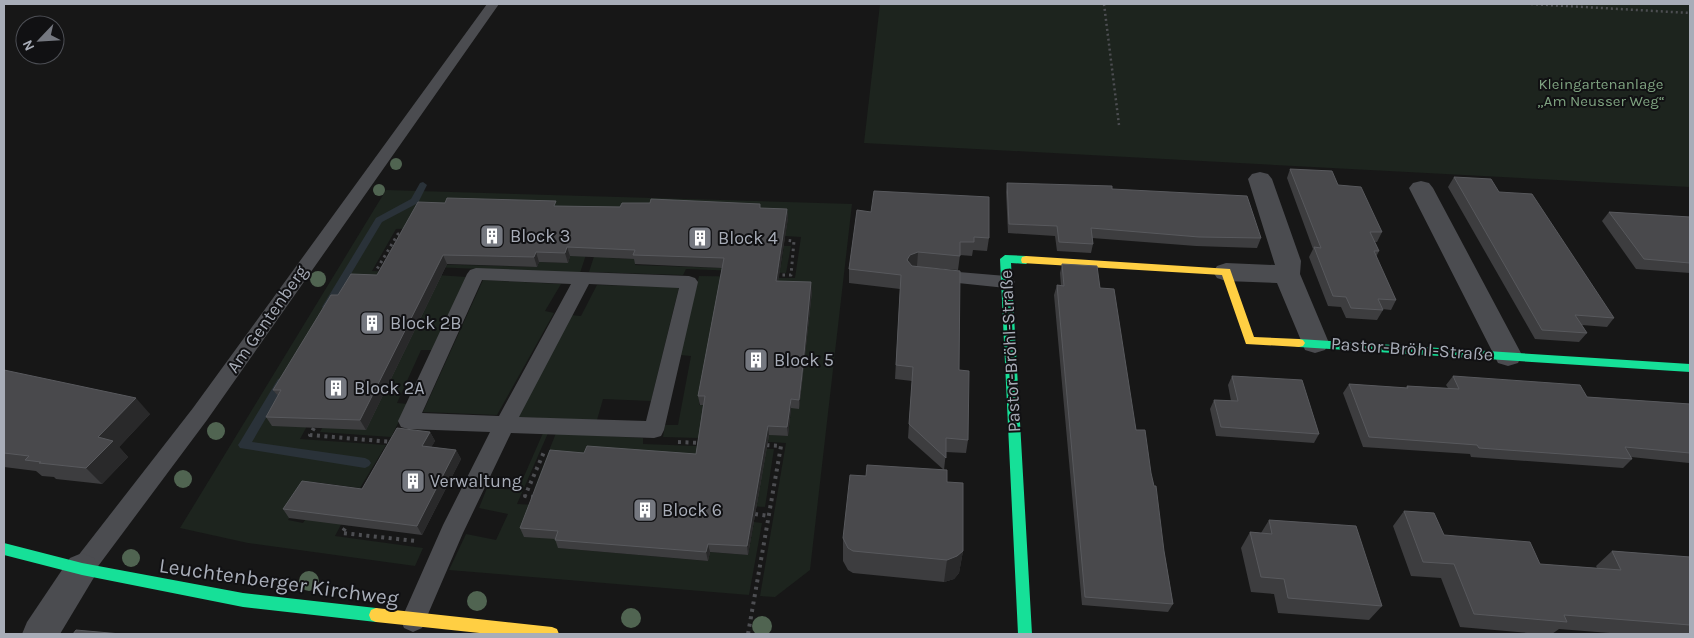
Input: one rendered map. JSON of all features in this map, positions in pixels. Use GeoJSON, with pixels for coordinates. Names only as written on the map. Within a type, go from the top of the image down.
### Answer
{"type":"FeatureCollection","features":[{"type":"Feature","properties":{"kind":"street","name":"Pastor-Bröhl-Straße"},"geometry":{"type":"LineString","coordinates":[[1260,179],[1288,261],[1287,274],[1315,343]]}},
{"type":"Feature","properties":{"kind":"street","name":"Pastor-Bröhl-Straße"},"geometry":{"type":"LineString","coordinates":[[1420,188],[1508,355]]}},
{"type":"Feature","properties":{"kind":"street","name":"Pastor-Bröhl-Straße"},"geometry":{"type":"LineString","coordinates":[[1025,634],[1005,259],[1287,274]]}},
{"type":"Feature","properties":{"kind":"street","name":"Pastor-Bröhl-Straße"},"geometry":{"type":"LineString","coordinates":[[1226,272],[1250,341],[1315,343],[1690,368]]}},
{"type":"Feature","properties":{"kind":"street","name":"Leuchtenberger Kirchweg"},"geometry":{"type":"LineString","coordinates":[[4,549],[82,569],[243,600],[552,634]]}},
{"type":"Feature","properties":{"kind":"street","name":"Am Gentenberg"},"geometry":{"type":"LineString","coordinates":[[40,634],[82,569]]}},
{"type":"Feature","properties":{"kind":"lane","name":"Am Gentenberg"},"geometry":{"type":"LineString","coordinates":[[82,569],[200,414],[494,4]]}},
{"type":"Feature","properties":{"kind":"lane"},"geometry":{"type":"LineString","coordinates":[[476,274],[690,282],[654,430],[408,421],[476,274]]}},
{"type":"Feature","properties":{"kind":"lane"},"geometry":{"type":"LineString","coordinates":[[917,274],[1006,282]]}},
{"type":"Feature","properties":{"kind":"lane"},"geometry":{"type":"LineString","coordinates":[[413,620],[434,568],[504,424],[582,278]]}},
{"type":"Feature","properties":{"kind":"path"},"geometry":{"type":"LineString","coordinates":[[1104,4],[1119,125]]}},
{"type":"Feature","properties":{"kind":"path"},"geometry":{"type":"LineString","coordinates":[[1531,4],[1690,13]]}},
{"type":"Feature","properties":{"kind":"path"},"geometry":{"type":"LineString","coordinates":[[385,269],[377,269],[398,234],[409,234]]}},
{"type":"Feature","properties":{"kind":"path"},"geometry":{"type":"LineString","coordinates":[[768,275],[791,275],[794,241],[784,240]]}},
{"type":"Feature","properties":{"kind":"path"},"geometry":{"type":"LineString","coordinates":[[390,451],[408,421]]}},
{"type":"Feature","properties":{"kind":"path"},"geometry":{"type":"LineString","coordinates":[[539,497],[525,496],[555,426]]}},
{"type":"Feature","properties":{"kind":"path"},"geometry":{"type":"LineString","coordinates":[[314,428],[310,435],[395,442]]}},
{"type":"Feature","properties":{"kind":"path"},"geometry":{"type":"LineString","coordinates":[[654,430],[652,440],[712,443]]}},
{"type":"Feature","properties":{"kind":"path"},"geometry":{"type":"LineString","coordinates":[[748,634],[781,446],[761,445]]}},
{"type":"Feature","properties":{"kind":"path"},"geometry":{"type":"LineString","coordinates":[[755,514],[769,516]]}},
{"type":"Feature","properties":{"kind":"path"},"geometry":{"type":"LineString","coordinates":[[352,517],[342,533],[446,545]]}},
{"type":"Feature","properties":{"kind":"green space","name":"Kleingartenanlage „Am Neusser Weg“"},"geometry":{"type":"Polygon","coordinates":[[[880,4],[1690,4],[1690,187],[864,143],[880,4]]]}},
{"type":"Feature","properties":{"kind":"green space"},"geometry":{"type":"Polygon","coordinates":[[[386,190],[852,204],[810,570],[775,597],[760,596],[786,443],[753,441],[754,434],[788,436],[791,408],[799,408],[772,290],[774,278],[795,278],[801,237],[785,236],[788,218],[396,229],[372,271],[391,272],[300,439],[386,445],[360,488],[314,482],[288,520],[303,523],[323,492],[355,498],[335,536],[423,548],[415,566],[248,543],[180,528],[386,190]]]}},
{"type":"Feature","properties":{"kind":"green space"},"geometry":{"type":"Polygon","coordinates":[[[600,238],[609,258],[637,259],[635,265],[751,269],[781,265],[784,246],[791,246],[786,273],[686,269],[683,275],[589,272],[600,238]]]}},
{"type":"Feature","properties":{"kind":"green space"},"geometry":{"type":"Polygon","coordinates":[[[575,243],[590,243],[580,273],[385,265],[537,267],[539,262],[567,263],[575,243]]]}},
{"type":"Feature","properties":{"kind":"green space"},"geometry":{"type":"Polygon","coordinates":[[[405,273],[467,277],[432,350],[421,350],[397,403],[408,404],[391,437],[320,432],[405,273]]]}},
{"type":"Feature","properties":{"kind":"green space"},"geometry":{"type":"Polygon","coordinates":[[[699,276],[762,277],[718,309],[699,405],[707,405],[735,439],[663,437],[665,425],[678,425],[691,356],[680,355],[699,276]]]}},
{"type":"Feature","properties":{"kind":"green space"},"geometry":{"type":"Polygon","coordinates":[[[483,280],[561,284],[545,311],[554,313],[497,415],[423,412],[483,280]]]}},
{"type":"Feature","properties":{"kind":"green space"},"geometry":{"type":"Polygon","coordinates":[[[597,285],[679,287],[651,401],[603,399],[597,420],[516,417],[570,315],[581,316],[597,285]]]}},
{"type":"Feature","properties":{"kind":"green space"},"geometry":{"type":"Polygon","coordinates":[[[543,433],[548,433],[517,504],[536,505],[561,540],[559,548],[708,561],[710,552],[748,555],[754,522],[762,523],[749,595],[449,570],[466,534],[496,540],[508,514],[479,508],[487,488],[518,490],[543,433]]]}},
{"type":"Feature","properties":{"kind":"green space"},"geometry":{"type":"Polygon","coordinates":[[[556,433],[643,438],[643,444],[774,449],[765,507],[534,489],[556,433]]]}},
{"type":"Feature","properties":{"kind":"building"},"geometry":{"type":"Polygon","coordinates":[[[1290,169],[1332,171],[1338,185],[1361,187],[1382,232],[1370,232],[1379,251],[1374,251],[1396,300],[1378,299],[1383,310],[1351,308],[1346,297],[1333,296],[1314,247],[1321,248],[1290,169]]]}},
{"type":"Feature","properties":{"kind":"building"},"geometry":{"type":"Polygon","coordinates":[[[1454,177],[1491,179],[1499,192],[1532,194],[1614,318],[1575,315],[1587,333],[1542,330],[1454,177]]]}},
{"type":"Feature","properties":{"kind":"building"},"geometry":{"type":"Polygon","coordinates":[[[1007,183],[1112,186],[1112,189],[1247,196],[1261,238],[1199,237],[1091,228],[1093,244],[1059,242],[1057,226],[1009,224],[1007,183]]]}},
{"type":"Feature","properties":{"kind":"building"},"geometry":{"type":"Polygon","coordinates":[[[874,191],[989,197],[989,238],[974,237],[974,242],[960,242],[960,256],[918,252],[910,255],[907,260],[912,266],[960,271],[959,370],[969,371],[968,440],[946,438],[946,458],[909,424],[913,367],[896,365],[901,275],[849,269],[857,210],[871,212],[874,191]]]}},
{"type":"Feature","properties":{"kind":"building"},"geometry":{"type":"Polygon","coordinates":[[[447,198],[556,201],[554,206],[620,207],[622,203],[650,203],[651,199],[760,204],[760,208],[787,209],[776,281],[811,282],[799,400],[791,399],[787,427],[768,426],[747,546],[708,544],[706,552],[555,540],[558,531],[520,528],[550,450],[584,453],[587,446],[696,454],[705,396],[698,396],[724,258],[633,255],[635,250],[567,247],[565,253],[536,252],[534,257],[443,255],[360,420],[266,417],[281,390],[273,390],[331,295],[338,295],[351,274],[377,275],[418,202],[445,203],[447,198]]]}},
{"type":"Feature","properties":{"kind":"building"},"geometry":{"type":"Polygon","coordinates":[[[1609,212],[1690,217],[1690,263],[1644,259],[1609,212]]]}},
{"type":"Feature","properties":{"kind":"building"},"geometry":{"type":"Polygon","coordinates":[[[1062,264],[1097,266],[1100,288],[1114,289],[1136,430],[1145,430],[1151,473],[1154,486],[1156,486],[1173,604],[1085,597],[1057,285],[1064,286],[1062,264]]]}},
{"type":"Feature","properties":{"kind":"building"},"geometry":{"type":"Polygon","coordinates":[[[4,370],[136,398],[98,437],[113,441],[86,468],[39,463],[41,462],[25,460],[29,456],[4,453],[4,370]]]}},
{"type":"Feature","properties":{"kind":"building"},"geometry":{"type":"Polygon","coordinates":[[[1232,376],[1302,380],[1319,434],[1221,427],[1214,400],[1238,401],[1232,376]]]}},
{"type":"Feature","properties":{"kind":"building"},"geometry":{"type":"Polygon","coordinates":[[[1453,376],[1580,385],[1587,397],[1690,404],[1690,453],[1625,447],[1632,459],[1479,448],[1477,445],[1369,437],[1349,384],[1459,389],[1453,376]]]}},
{"type":"Feature","properties":{"kind":"building"},"geometry":{"type":"Polygon","coordinates":[[[397,428],[430,432],[422,446],[456,450],[417,526],[283,509],[302,481],[362,489],[397,428]]]}},
{"type":"Feature","properties":{"kind":"building"},"geometry":{"type":"Polygon","coordinates":[[[867,465],[947,470],[947,482],[963,483],[963,551],[947,560],[853,551],[848,548],[843,538],[850,475],[866,476],[867,465]]]}},
{"type":"Feature","properties":{"kind":"building"},"geometry":{"type":"Polygon","coordinates":[[[1404,511],[1434,513],[1444,535],[1530,542],[1540,564],[1621,570],[1612,551],[1690,557],[1690,625],[1564,615],[1567,622],[1474,614],[1454,564],[1423,562],[1404,511]]]}},
{"type":"Feature","properties":{"kind":"building"},"geometry":{"type":"Polygon","coordinates":[[[1269,520],[1356,526],[1382,606],[1288,598],[1284,579],[1261,577],[1250,532],[1272,534],[1269,520]]]}},
{"type":"Feature","properties":{"kind":"building"},"geometry":{"type":"Polygon","coordinates":[[[76,630],[121,634],[73,634],[76,630]]]}},
{"type":"Feature","properties":{"kind":"waterway"},"geometry":{"type":"LineString","coordinates":[[327,307],[379,220],[415,201],[423,185]]}},
{"type":"Feature","properties":{"kind":"waterway"},"geometry":{"type":"LineString","coordinates":[[282,382],[244,445],[365,463]]}},
{"type":"Feature","properties":{"kind":"traffic: fast"},"geometry":{"type":"LineString","coordinates":[[1025,634],[1005,259],[1026,260]]}},
{"type":"Feature","properties":{"kind":"traffic: fast"},"geometry":{"type":"LineString","coordinates":[[1299,343],[1690,368]]}},
{"type":"Feature","properties":{"kind":"traffic: fast"},"geometry":{"type":"LineString","coordinates":[[4,549],[82,569],[243,600],[376,615]]}},
{"type":"Feature","properties":{"kind":"traffic: slow"},"geometry":{"type":"LineString","coordinates":[[1026,260],[1226,272],[1250,341],[1299,343]]}},
{"type":"Feature","properties":{"kind":"traffic: slow"},"geometry":{"type":"LineString","coordinates":[[376,615],[552,634]]}},
{"type":"Feature","properties":{"kind":"place","name":"Block 3"},"geometry":{"type":"Point","coordinates":[492,236]}},
{"type":"Feature","properties":{"kind":"place","name":"Block 4"},"geometry":{"type":"Point","coordinates":[700,238]}},
{"type":"Feature","properties":{"kind":"place","name":"Block 2B"},"geometry":{"type":"Point","coordinates":[372,323]}},
{"type":"Feature","properties":{"kind":"place","name":"Block 5"},"geometry":{"type":"Point","coordinates":[756,360]}},
{"type":"Feature","properties":{"kind":"place","name":"Block 2A"},"geometry":{"type":"Point","coordinates":[336,388]}},
{"type":"Feature","properties":{"kind":"place","name":"Verwaltung"},"geometry":{"type":"Point","coordinates":[413,481]}},
{"type":"Feature","properties":{"kind":"place","name":"Block 6"},"geometry":{"type":"Point","coordinates":[645,510]}}]}
